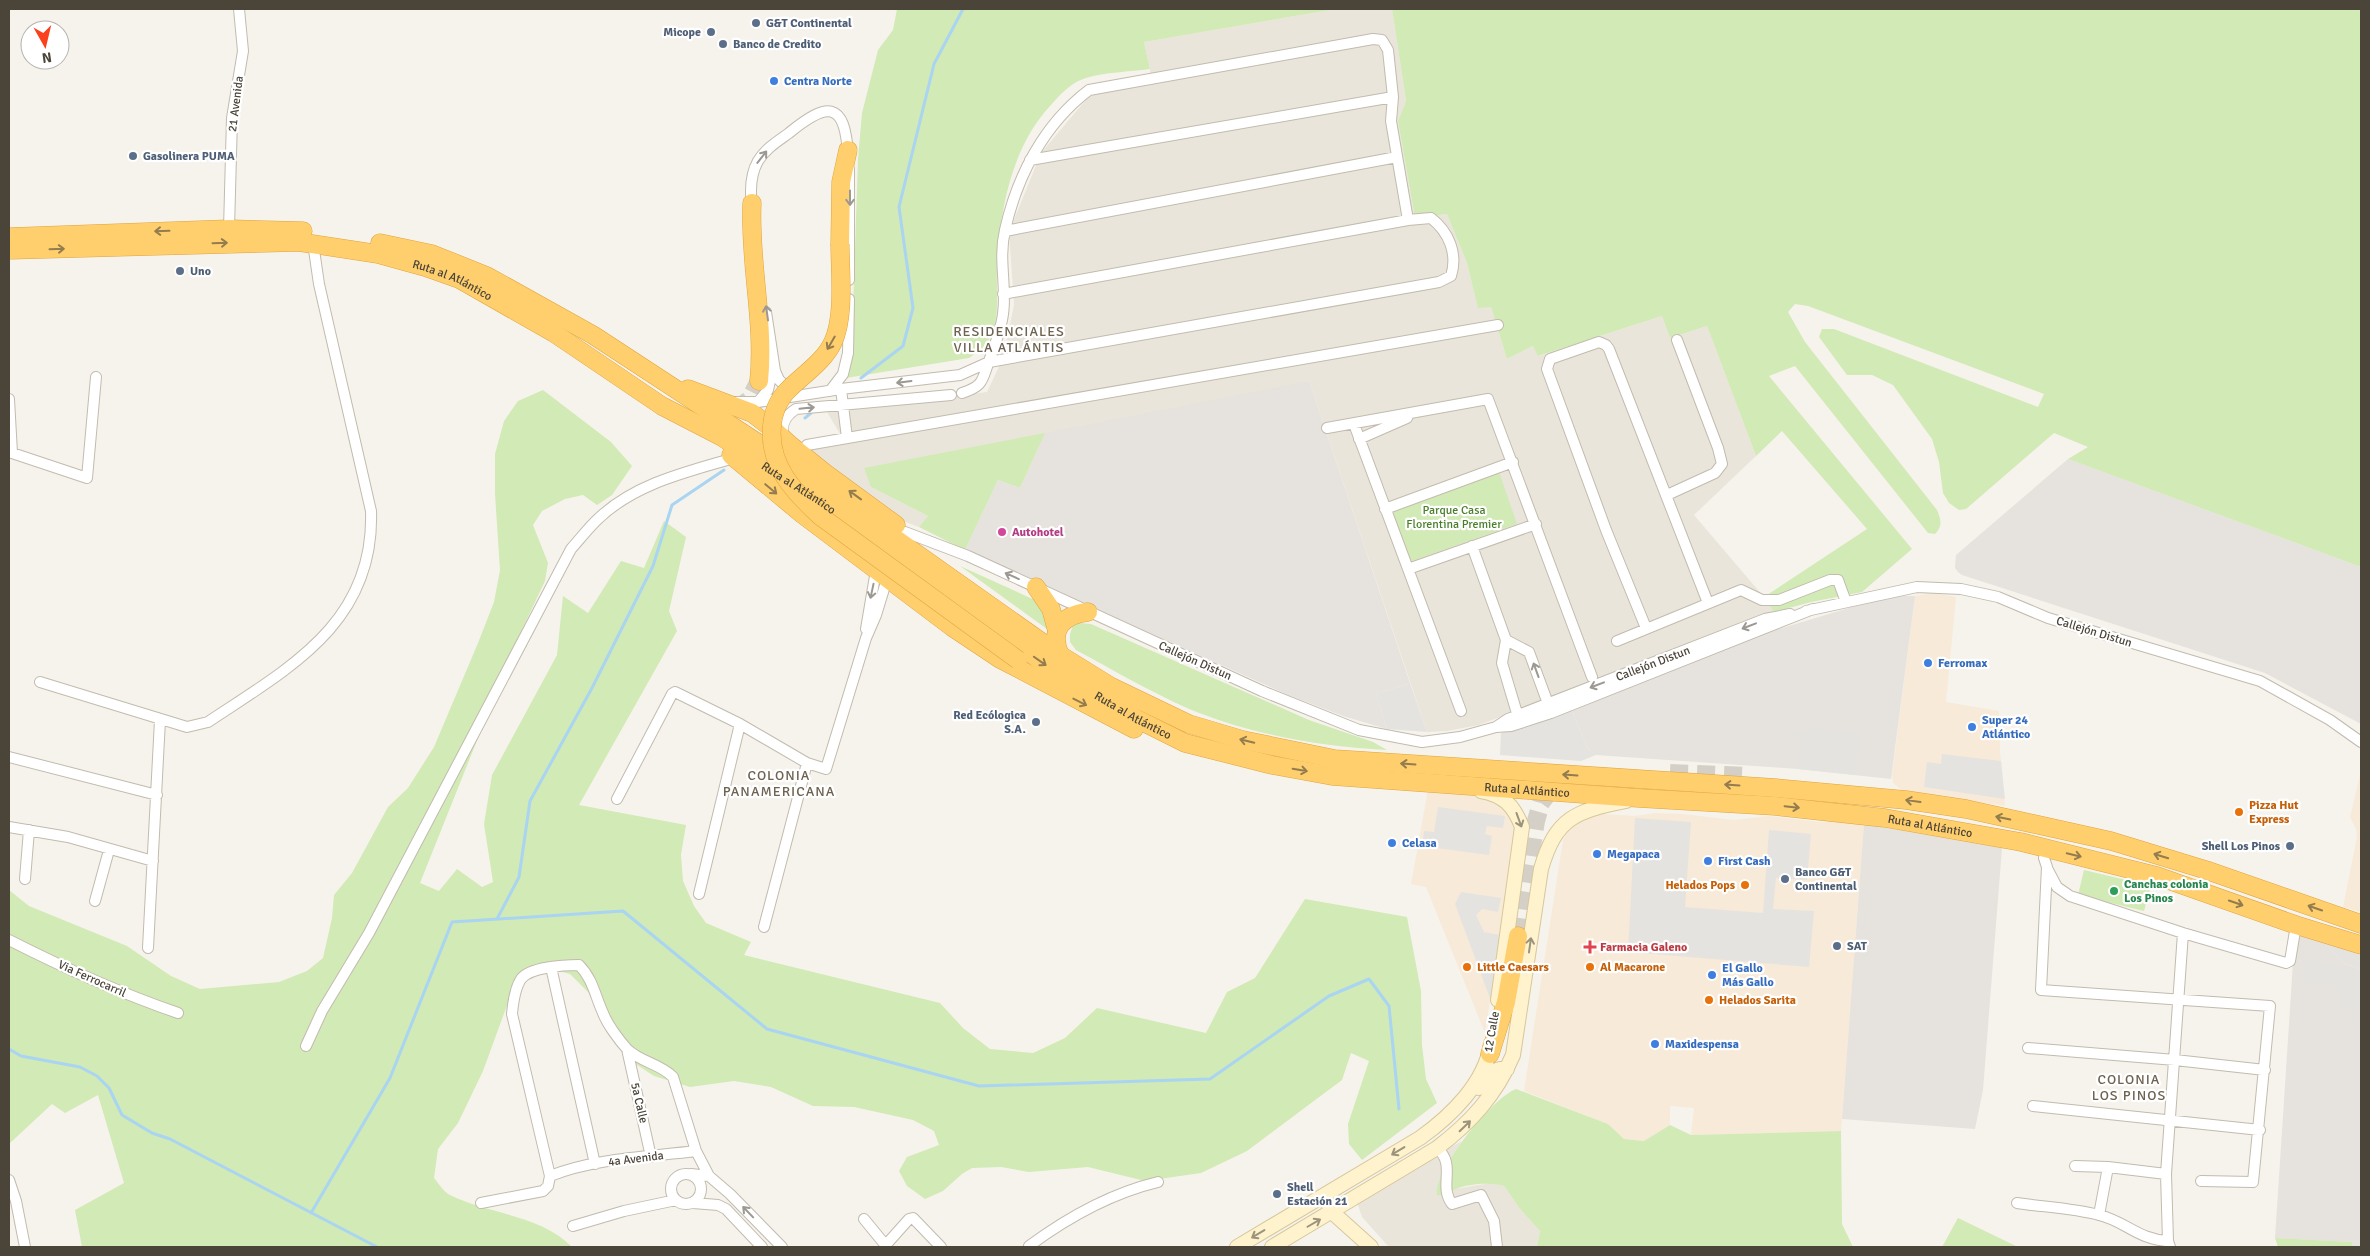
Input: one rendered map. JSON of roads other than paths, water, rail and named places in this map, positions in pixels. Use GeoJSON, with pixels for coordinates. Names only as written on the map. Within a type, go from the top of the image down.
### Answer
{"type":"FeatureCollection","features":[{"type":"Feature","properties":{"kind":"highway"},"geometry":{"type":"LineString","coordinates":[[848,150],[841,182],[838,328],[829,349],[785,393],[776,406],[771,438],[778,467],[800,498],[820,516],[1018,660],[1037,680]]}},
{"type":"Feature","properties":{"kind":"highway"},"geometry":{"type":"LineString","coordinates":[[752,203],[751,239],[760,354],[759,381]]}},
{"type":"Feature","properties":{"kind":"highway","name":"Ruta al Atlántico"},"geometry":{"type":"LineString","coordinates":[[9,237],[229,229],[315,231],[432,254],[487,276],[592,335],[777,455],[1060,656],[1110,686],[1190,724],[1243,740],[1334,759],[1776,788],[1885,798],[1966,809],[2111,841],[2206,870],[2361,924]]}},
{"type":"Feature","properties":{"kind":"highway","name":"Ruta al Atlántico"},"geometry":{"type":"LineString","coordinates":[[9,250],[225,243],[313,243],[378,254],[425,266],[459,279],[554,333],[662,406],[722,436],[772,472],[820,501],[1052,669],[1137,719],[1185,743],[1272,765],[1332,776],[1775,806],[1865,815],[2021,842],[2157,876],[2296,925],[2361,945]]}},
{"type":"Feature","properties":{"kind":"highway"},"geometry":{"type":"LineString","coordinates":[[459,279],[521,306],[674,401],[702,414]]}},
{"type":"Feature","properties":{"kind":"highway"},"geometry":{"type":"LineString","coordinates":[[652,374],[752,413],[774,429],[785,441],[1009,612],[1028,635]]}},
{"type":"Feature","properties":{"kind":"highway"},"geometry":{"type":"LineString","coordinates":[[662,406],[731,455],[802,514],[952,628],[1000,660],[1132,728],[1159,738],[1185,743]]}},
{"type":"Feature","properties":{"kind":"highway"},"geometry":{"type":"LineString","coordinates":[[1036,587],[1051,609],[1057,631],[1056,648],[1060,656]]}},
{"type":"Feature","properties":{"kind":"highway"},"geometry":{"type":"LineString","coordinates":[[1057,631],[1067,617],[1075,613],[1088,612]]}},
{"type":"Feature","properties":{"kind":"highway"},"geometry":{"type":"LineString","coordinates":[[1749,776],[1860,784],[1885,798]]}},
{"type":"Feature","properties":{"kind":"highway"},"geometry":{"type":"LineString","coordinates":[[1490,1054],[1506,1002],[1518,936]]}},
{"type":"Feature","properties":{"kind":"main road","name":"12 Calle"},"geometry":{"type":"LineString","coordinates":[[1237,1247],[1420,1138],[1455,1109],[1478,1078],[1490,1054],[1522,827],[1516,812],[1500,798],[1486,792],[1431,784]]}},
{"type":"Feature","properties":{"kind":"main road","name":"12 Calle"},"geometry":{"type":"LineString","coordinates":[[1272,1247],[1437,1148],[1461,1130],[1473,1118],[1495,1090],[1507,1070],[1518,1034],[1541,869],[1548,846],[1556,833],[1576,814],[1638,798]]}},
{"type":"Feature","properties":{"kind":"main road"},"geometry":{"type":"LineString","coordinates":[[1455,1109],[1471,1098],[1496,1069],[1507,1070]]}},
{"type":"Feature","properties":{"kind":"main road"},"geometry":{"type":"LineString","coordinates":[[1323,1196],[1332,1212],[1370,1247]]}},
{"type":"Feature","properties":{"kind":"street","name":"21 Avenida"},"geometry":{"type":"LineString","coordinates":[[229,229],[232,118],[243,51],[239,9]]}},
{"type":"Feature","properties":{"kind":"street"},"geometry":{"type":"LineString","coordinates":[[960,375],[968,382],[965,392],[980,385],[999,336],[1004,312],[1001,252],[1005,231],[1020,183],[1030,160],[1054,124],[1073,102],[1089,90],[1373,39],[1382,40],[1388,50],[1393,97],[1391,121],[1408,220]]}},
{"type":"Feature","properties":{"kind":"street"},"geometry":{"type":"LineString","coordinates":[[1030,160],[1393,97]]}},
{"type":"Feature","properties":{"kind":"street"},"geometry":{"type":"LineString","coordinates":[[800,395],[793,393],[779,380],[773,362],[751,188],[757,162],[765,152],[808,117],[819,111],[829,111],[838,114],[844,123],[847,133],[848,150],[850,196],[848,353],[843,374],[836,390],[842,405],[846,438]]}},
{"type":"Feature","properties":{"kind":"street"},"geometry":{"type":"LineString","coordinates":[[1005,231],[1397,157]]}},
{"type":"Feature","properties":{"kind":"street"},"geometry":{"type":"LineString","coordinates":[[727,402],[758,402],[836,390],[960,375],[989,362],[1439,282],[1451,276],[1454,266],[1450,240],[1442,227],[1431,218],[1408,220],[1003,294]]}},
{"type":"Feature","properties":{"kind":"street"},"geometry":{"type":"LineString","coordinates":[[40,682],[160,720],[187,727],[197,726],[208,722],[281,673],[315,646],[342,616],[363,570],[372,534],[371,511],[319,284],[313,243]]}},
{"type":"Feature","properties":{"kind":"street"},"geometry":{"type":"LineString","coordinates":[[807,445],[1498,326]]}},
{"type":"Feature","properties":{"kind":"street"},"geometry":{"type":"LineString","coordinates":[[1667,495],[1715,473],[1722,464],[1718,448],[1677,340]]}},
{"type":"Feature","properties":{"kind":"street"},"geometry":{"type":"LineString","coordinates":[[1646,628],[1606,530],[1547,369],[1550,359],[1599,342],[1606,345],[1667,495],[1708,603]]}},
{"type":"Feature","properties":{"kind":"street"},"geometry":{"type":"LineString","coordinates":[[758,402],[768,390],[773,362]]}},
{"type":"Feature","properties":{"kind":"street"},"geometry":{"type":"LineString","coordinates":[[9,399],[12,453],[87,478],[96,377]]}},
{"type":"Feature","properties":{"kind":"street"},"geometry":{"type":"LineString","coordinates":[[785,441],[783,423],[791,412],[796,409],[951,395]]}},
{"type":"Feature","properties":{"kind":"street"},"geometry":{"type":"LineString","coordinates":[[1327,428],[1488,399],[1592,677]]}},
{"type":"Feature","properties":{"kind":"street"},"geometry":{"type":"LineString","coordinates":[[1359,439],[1424,411]]}},
{"type":"Feature","properties":{"kind":"street"},"geometry":{"type":"LineString","coordinates":[[1354,424],[1460,711]]}},
{"type":"Feature","properties":{"kind":"street"},"geometry":{"type":"LineString","coordinates":[[306,1046],[322,1011],[356,958],[571,549],[599,517],[634,492],[676,475],[727,460]]}},
{"type":"Feature","properties":{"kind":"street"},"geometry":{"type":"LineString","coordinates":[[1385,508],[1513,462]]}},
{"type":"Feature","properties":{"kind":"street"},"geometry":{"type":"LineString","coordinates":[[1408,569],[1536,524]]}},
{"type":"Feature","properties":{"kind":"street","name":"Callejón Distun"},"geometry":{"type":"LineString","coordinates":[[905,532],[1036,587],[1262,691],[1359,730],[1422,742],[1460,737],[1496,727],[1508,719],[1519,720],[1813,609],[1917,587],[1961,588],[1998,597],[2048,618],[2260,682],[2330,720],[2361,742]]}},
{"type":"Feature","properties":{"kind":"street"},"geometry":{"type":"LineString","coordinates":[[1472,546],[1506,640],[1502,663],[1519,720]]}},
{"type":"Feature","properties":{"kind":"street"},"geometry":{"type":"LineString","coordinates":[[617,799],[672,694],[675,692],[740,724],[807,762],[823,769],[827,767],[866,638],[867,612],[881,574]]}},
{"type":"Feature","properties":{"kind":"street"},"geometry":{"type":"LineString","coordinates":[[1617,641],[1741,590],[1762,600],[1779,600],[1830,580],[1838,580],[1846,602]]}},
{"type":"Feature","properties":{"kind":"street"},"geometry":{"type":"LineString","coordinates":[[1506,640],[1529,652],[1550,709]]}},
{"type":"Feature","properties":{"kind":"street"},"geometry":{"type":"LineString","coordinates":[[148,948],[160,720]]}},
{"type":"Feature","properties":{"kind":"street"},"geometry":{"type":"LineString","coordinates":[[699,894],[740,724]]}},
{"type":"Feature","properties":{"kind":"street"},"geometry":{"type":"LineString","coordinates":[[9,756],[156,795]]}},
{"type":"Feature","properties":{"kind":"street"},"geometry":{"type":"LineString","coordinates":[[764,926],[807,762]]}},
{"type":"Feature","properties":{"kind":"street"},"geometry":{"type":"LineString","coordinates":[[9,827],[68,838],[153,861]]}},
{"type":"Feature","properties":{"kind":"street"},"geometry":{"type":"LineString","coordinates":[[25,879],[29,830]]}},
{"type":"Feature","properties":{"kind":"street"},"geometry":{"type":"LineString","coordinates":[[95,901],[109,850]]}},
{"type":"Feature","properties":{"kind":"street"},"geometry":{"type":"LineString","coordinates":[[2201,1181],[2253,1182],[2260,1130],[2270,1006],[2041,990],[2045,863],[2057,887],[2063,893],[2183,933],[2288,963],[2296,925]]}},
{"type":"Feature","properties":{"kind":"street"},"geometry":{"type":"LineString","coordinates":[[2017,1204],[2099,1215],[2114,1220],[2141,1236],[2169,1244],[2166,1174],[2183,933]]}},
{"type":"Feature","properties":{"kind":"street","name":"Via Ferrocarril"},"geometry":{"type":"LineString","coordinates":[[9,940],[129,995],[178,1013]]}},
{"type":"Feature","properties":{"kind":"street","name":"5a Calle"},"geometry":{"type":"LineString","coordinates":[[550,1176],[512,1017],[516,995],[522,978],[526,974],[551,967],[579,965],[588,974],[603,1015],[627,1049],[642,1060],[668,1071],[673,1077],[683,1104],[696,1151]]}},
{"type":"Feature","properties":{"kind":"street"},"geometry":{"type":"LineString","coordinates":[[551,967],[595,1164]]}},
{"type":"Feature","properties":{"kind":"street"},"geometry":{"type":"LineString","coordinates":[[2028,1048],[2174,1060],[2265,1070]]}},
{"type":"Feature","properties":{"kind":"street","name":"5a Calle"},"geometry":{"type":"LineString","coordinates":[[627,1049],[651,1157]]}},
{"type":"Feature","properties":{"kind":"street"},"geometry":{"type":"LineString","coordinates":[[2033,1106],[2260,1130]]}},
{"type":"Feature","properties":{"kind":"street"},"geometry":{"type":"LineString","coordinates":[[1437,1148],[1447,1160],[1447,1193],[1449,1200],[1452,1204],[1481,1195],[1494,1221],[1497,1247]]}},
{"type":"Feature","properties":{"kind":"street"},"geometry":{"type":"LineString","coordinates":[[696,1151],[709,1176],[730,1194],[782,1247]]}},
{"type":"Feature","properties":{"kind":"street","name":"4a Avenida"},"geometry":{"type":"LineString","coordinates":[[550,1176],[595,1164],[696,1151]]}},
{"type":"Feature","properties":{"kind":"street"},"geometry":{"type":"LineString","coordinates":[[2076,1166],[2108,1167],[2166,1174]]}},
{"type":"Feature","properties":{"kind":"street"},"geometry":{"type":"LineString","coordinates":[[2099,1215],[2108,1167]]}},
{"type":"Feature","properties":{"kind":"street"},"geometry":{"type":"LineString","coordinates":[[709,1176],[682,1174],[672,1183],[671,1192],[676,1200],[684,1204],[718,1205],[726,1209],[762,1247]]}},
{"type":"Feature","properties":{"kind":"street"},"geometry":{"type":"LineString","coordinates":[[691,1174],[698,1178],[702,1190],[700,1197],[693,1203]]}},
{"type":"Feature","properties":{"kind":"street"},"geometry":{"type":"LineString","coordinates":[[481,1203],[543,1191],[548,1186],[550,1176]]}},
{"type":"Feature","properties":{"kind":"street"},"geometry":{"type":"LineString","coordinates":[[9,1180],[16,1201],[25,1247]]}},
{"type":"Feature","properties":{"kind":"street"},"geometry":{"type":"LineString","coordinates":[[1029,1247],[1054,1228],[1074,1217],[1117,1196],[1158,1182]]}},
{"type":"Feature","properties":{"kind":"street"},"geometry":{"type":"LineString","coordinates":[[573,1226],[624,1211],[676,1200]]}},
{"type":"Feature","properties":{"kind":"street"},"geometry":{"type":"LineString","coordinates":[[864,1219],[886,1247],[909,1219],[913,1218],[941,1247]]}},
{"type":"Feature","properties":{"kind":"waterway"},"geometry":{"type":"LineString","coordinates":[[861,378],[903,346],[913,308],[899,207],[934,64],[963,9]]}},
{"type":"Feature","properties":{"kind":"waterway"},"geometry":{"type":"LineString","coordinates":[[805,418],[811,413]]}},
{"type":"Feature","properties":{"kind":"waterway"},"geometry":{"type":"LineString","coordinates":[[497,919],[519,877],[530,801],[592,688],[653,566],[672,505],[724,470]]}},
{"type":"Feature","properties":{"kind":"waterway"},"geometry":{"type":"LineString","coordinates":[[311,1213],[390,1078],[452,922],[623,911],[767,1029],[979,1086],[1210,1079],[1329,996],[1369,979],[1389,1006],[1399,1109]]}},
{"type":"Feature","properties":{"kind":"waterway"},"geometry":{"type":"LineString","coordinates":[[9,1049],[21,1056],[80,1067],[97,1076],[109,1088],[122,1115],[152,1133],[170,1139],[377,1247]]}},
{"type":"Feature","properties":{"kind":"tunnel"},"geometry":{"type":"LineString","coordinates":[[734,411],[749,400],[759,381]]}},
{"type":"Feature","properties":{"kind":"tunnel"},"geometry":{"type":"LineString","coordinates":[[1670,773],[1749,776]]}},
{"type":"Feature","properties":{"kind":"tunnel"},"geometry":{"type":"LineString","coordinates":[[1518,936],[1536,821],[1541,803],[1557,781]]}},
{"type":"Feature","properties":{"kind":"place","name":"G&T Continental"},"geometry":{"type":"Point","coordinates":[756,23]}},
{"type":"Feature","properties":{"kind":"place","name":"Micope"},"geometry":{"type":"Point","coordinates":[711,32]}},
{"type":"Feature","properties":{"kind":"place","name":"Banco de Credito"},"geometry":{"type":"Point","coordinates":[723,44]}},
{"type":"Feature","properties":{"kind":"place","name":"Centra Norte"},"geometry":{"type":"Point","coordinates":[774,81]}},
{"type":"Feature","properties":{"kind":"place","name":"Gasolinera PUMA"},"geometry":{"type":"Point","coordinates":[133,156]}},
{"type":"Feature","properties":{"kind":"place","name":"Uno"},"geometry":{"type":"Point","coordinates":[180,271]}},
{"type":"Feature","properties":{"kind":"place","name":"Autohotel"},"geometry":{"type":"Point","coordinates":[1002,532]}},
{"type":"Feature","properties":{"kind":"place","name":"Ferromax"},"geometry":{"type":"Point","coordinates":[1928,663]}},
{"type":"Feature","properties":{"kind":"place","name":"Red Ecólogica S.A."},"geometry":{"type":"Point","coordinates":[1036,722]}},
{"type":"Feature","properties":{"kind":"place","name":"Super 24 Atlántico"},"geometry":{"type":"Point","coordinates":[1972,727]}},
{"type":"Feature","properties":{"kind":"place","name":"Pizza Hut Express"},"geometry":{"type":"Point","coordinates":[2239,812]}},
{"type":"Feature","properties":{"kind":"place","name":"Celasa"},"geometry":{"type":"Point","coordinates":[1392,843]}},
{"type":"Feature","properties":{"kind":"place","name":"Shell Los Pinos"},"geometry":{"type":"Point","coordinates":[2290,846]}},
{"type":"Feature","properties":{"kind":"place","name":"Megapaca"},"geometry":{"type":"Point","coordinates":[1597,854]}},
{"type":"Feature","properties":{"kind":"place","name":"First Cash"},"geometry":{"type":"Point","coordinates":[1708,861]}},
{"type":"Feature","properties":{"kind":"place","name":"Banco G&T Continental"},"geometry":{"type":"Point","coordinates":[1785,879]}},
{"type":"Feature","properties":{"kind":"place","name":"Helados Pops"},"geometry":{"type":"Point","coordinates":[1745,885]}},
{"type":"Feature","properties":{"kind":"place","name":"Canchas colonia Los Pinos"},"geometry":{"type":"Point","coordinates":[2114,891]}},
{"type":"Feature","properties":{"kind":"place","name":"SAT"},"geometry":{"type":"Point","coordinates":[1837,946]}},
{"type":"Feature","properties":{"kind":"place","name":"Farmacia Galeno"},"geometry":{"type":"Point","coordinates":[1590,947]}},
{"type":"Feature","properties":{"kind":"place","name":"Little Caesars"},"geometry":{"type":"Point","coordinates":[1467,967]}},
{"type":"Feature","properties":{"kind":"place","name":"Al Macarone"},"geometry":{"type":"Point","coordinates":[1590,967]}},
{"type":"Feature","properties":{"kind":"place","name":"El Gallo Más Gallo"},"geometry":{"type":"Point","coordinates":[1712,975]}},
{"type":"Feature","properties":{"kind":"place","name":"Helados Sarita"},"geometry":{"type":"Point","coordinates":[1709,1000]}},
{"type":"Feature","properties":{"kind":"place","name":"Maxidespensa"},"geometry":{"type":"Point","coordinates":[1655,1044]}},
{"type":"Feature","properties":{"kind":"place","name":"Shell Estación 21"},"geometry":{"type":"Point","coordinates":[1277,1194]}},
{"type":"Feature","properties":{"kind":"district","name":"RESIDENCIALES VILLA ATLÁNTIS"},"geometry":{"type":"Point","coordinates":[1009,340]}},
{"type":"Feature","properties":{"kind":"district","name":"COLONIA PANAMERICANA"},"geometry":{"type":"Point","coordinates":[779,784]}},
{"type":"Feature","properties":{"kind":"district","name":"COLONIA LOS PINOS"},"geometry":{"type":"Point","coordinates":[2129,1088]}},
{"type":"Feature","properties":{"kind":"park label","name":"Parque Casa Florentina Premier"},"geometry":{"type":"Point","coordinates":[1454,517]}}]}
